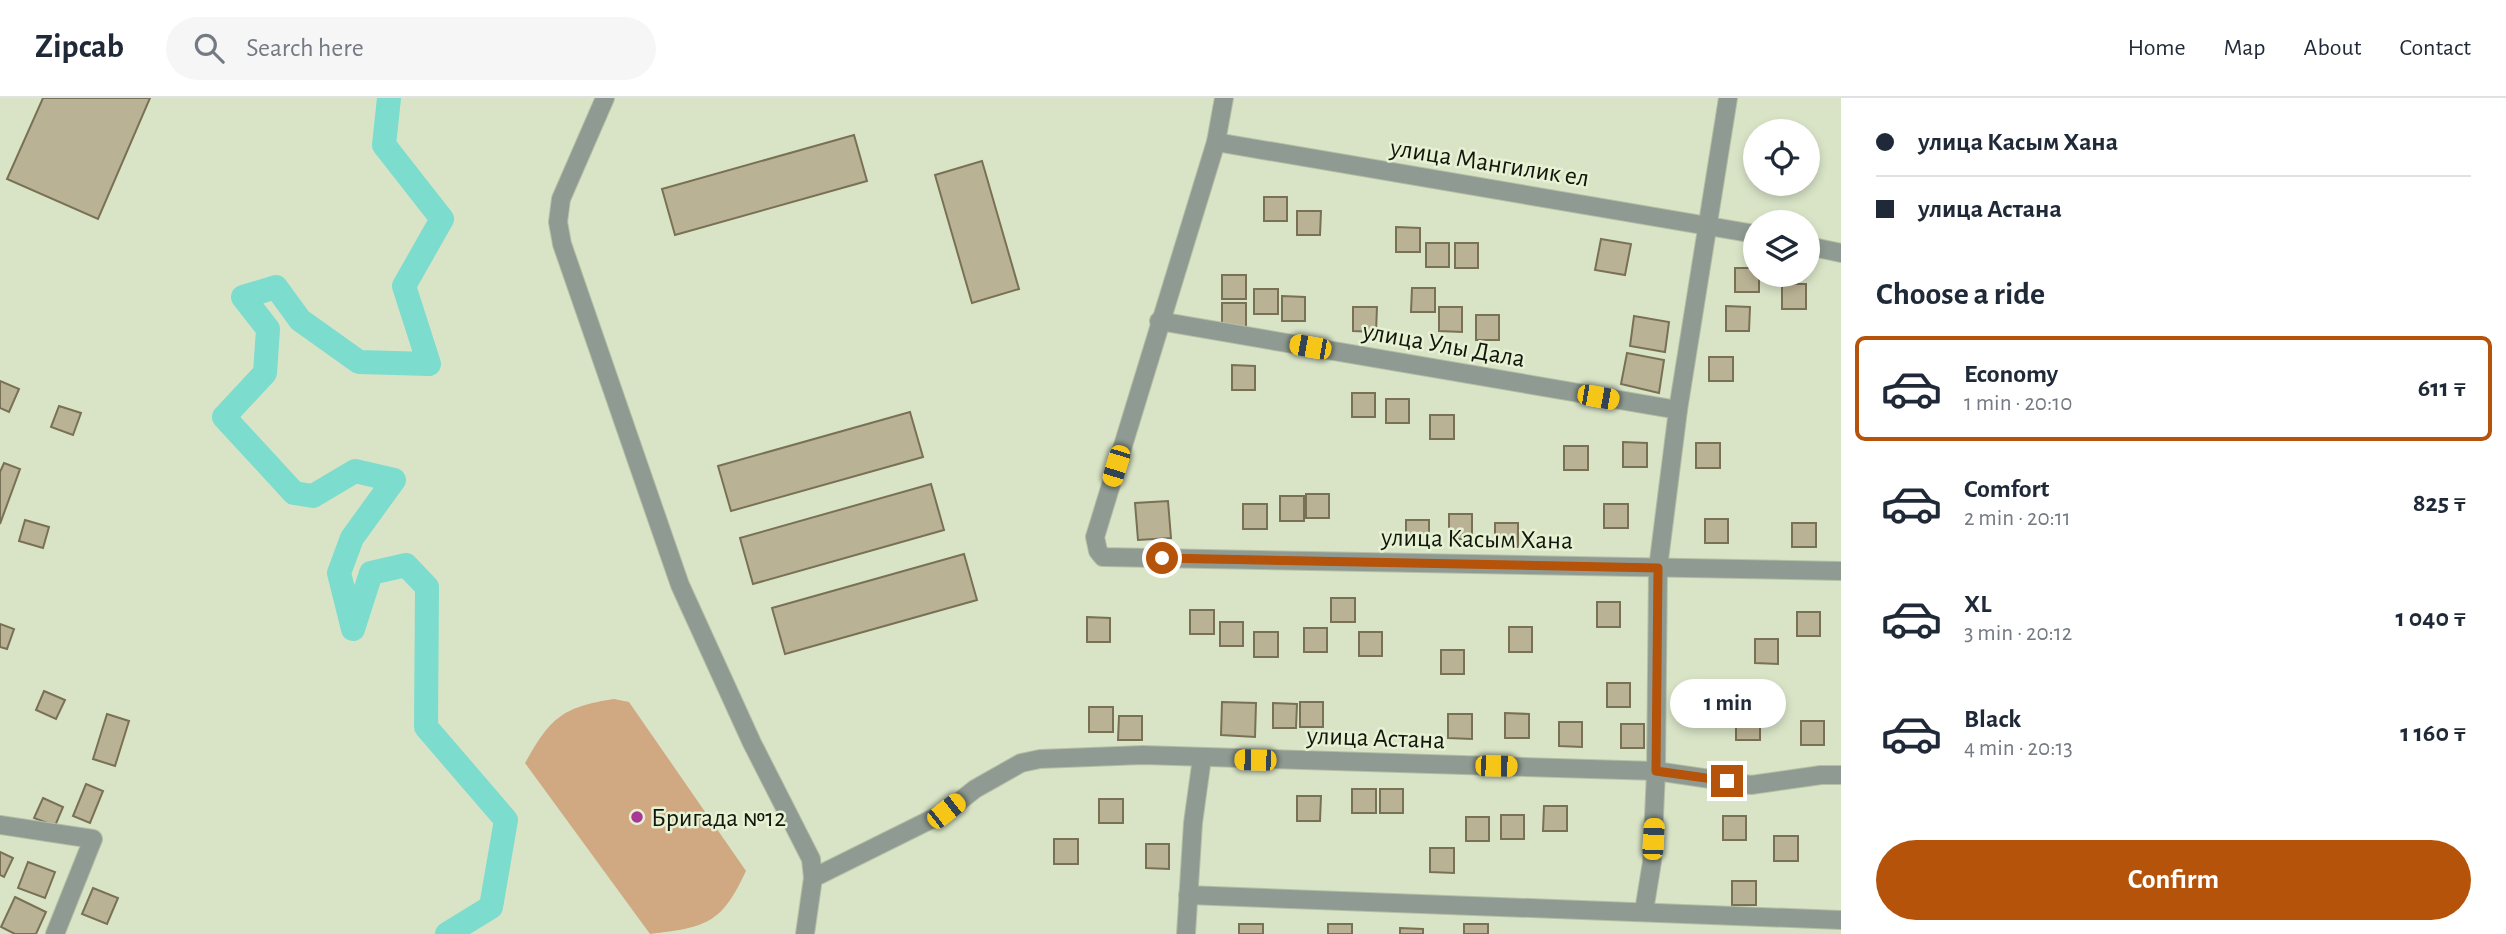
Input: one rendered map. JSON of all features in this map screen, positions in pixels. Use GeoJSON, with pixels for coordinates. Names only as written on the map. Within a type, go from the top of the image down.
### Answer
{"type":"FeatureCollection","features":[{"type":"Feature","properties":{"kind":"street"},"geometry":{"type":"LineString","coordinates":[[605,98],[561,199],[558,222],[562,244],[680,585],[752,743],[811,859],[813,878],[805,934]]}},
{"type":"Feature","properties":{"kind":"street"},"geometry":{"type":"LineString","coordinates":[[1159,321],[1216,142],[1224,98]]}},
{"type":"Feature","properties":{"kind":"street"},"geometry":{"type":"LineString","coordinates":[[1644,911],[1652,862],[1656,771],[1658,568],[1678,410],[1728,98]]}},
{"type":"Feature","properties":{"kind":"street","name":"улица Мангилик ел"},"geometry":{"type":"LineString","coordinates":[[1216,142],[1743,231]]}},
{"type":"Feature","properties":{"kind":"street"},"geometry":{"type":"LineString","coordinates":[[1820,249],[1841,254]]}},
{"type":"Feature","properties":{"kind":"street","name":"улица Улы Дала"},"geometry":{"type":"LineString","coordinates":[[1159,321],[1678,410]]}},
{"type":"Feature","properties":{"kind":"street","name":"улица Касым Хана"},"geometry":{"type":"LineString","coordinates":[[1159,321],[1096,537],[1098,551],[1103,556],[1841,571]]}},
{"type":"Feature","properties":{"kind":"street","name":"улица Астана"},"geometry":{"type":"LineString","coordinates":[[813,878],[946,811],[975,789],[1021,763],[1062,757],[1202,758],[1656,771],[1751,785],[1821,775],[1841,775]]}},
{"type":"Feature","properties":{"kind":"street"},"geometry":{"type":"LineString","coordinates":[[1186,934],[1202,758]]}},
{"type":"Feature","properties":{"kind":"street"},"geometry":{"type":"LineString","coordinates":[[0,825],[93,838],[55,934]]}},
{"type":"Feature","properties":{"kind":"street"},"geometry":{"type":"LineString","coordinates":[[1188,895],[1841,920]]}},
{"type":"Feature","properties":{"kind":"shaded area","name":"Бригада №12"},"geometry":{"type":"Polygon","coordinates":[[[614,699],[629,702],[746,871],[720,912],[699,925],[650,934],[525,763],[542,735],[559,717],[582,706],[614,699]]]}},
{"type":"Feature","properties":{"kind":"building"},"geometry":{"type":"Polygon","coordinates":[[[43,98],[150,98],[98,219],[7,179],[43,98]]]}},
{"type":"Feature","properties":{"kind":"building"},"geometry":{"type":"Polygon","coordinates":[[[854,135],[867,181],[675,235],[662,189],[854,135]]]}},
{"type":"Feature","properties":{"kind":"building"},"geometry":{"type":"Polygon","coordinates":[[[982,161],[1019,289],[972,303],[935,175],[982,161]]]}},
{"type":"Feature","properties":{"kind":"building"},"geometry":{"type":"Polygon","coordinates":[[[1264,197],[1287,197],[1287,221],[1264,221],[1264,197]]]}},
{"type":"Feature","properties":{"kind":"building"},"geometry":{"type":"Polygon","coordinates":[[[1297,211],[1321,211],[1320,235],[1297,235],[1297,211]]]}},
{"type":"Feature","properties":{"kind":"building"},"geometry":{"type":"Polygon","coordinates":[[[1396,227],[1420,228],[1420,252],[1396,252],[1396,227]]]}},
{"type":"Feature","properties":{"kind":"building"},"geometry":{"type":"Polygon","coordinates":[[[1601,239],[1631,244],[1625,275],[1595,270],[1601,239]]]}},
{"type":"Feature","properties":{"kind":"building"},"geometry":{"type":"Polygon","coordinates":[[[1426,243],[1449,243],[1449,267],[1426,267],[1426,243]]]}},
{"type":"Feature","properties":{"kind":"building"},"geometry":{"type":"Polygon","coordinates":[[[1455,243],[1478,243],[1478,268],[1455,268],[1455,243]]]}},
{"type":"Feature","properties":{"kind":"building"},"geometry":{"type":"Polygon","coordinates":[[[1735,268],[1743,268],[1743,287],[1759,287],[1759,292],[1735,292],[1735,268]]]}},
{"type":"Feature","properties":{"kind":"building"},"geometry":{"type":"Polygon","coordinates":[[[1222,275],[1246,275],[1246,299],[1222,299],[1222,275]]]}},
{"type":"Feature","properties":{"kind":"building"},"geometry":{"type":"Polygon","coordinates":[[[1782,287],[1806,287],[1806,309],[1782,309],[1782,287]]]}},
{"type":"Feature","properties":{"kind":"building"},"geometry":{"type":"Polygon","coordinates":[[[1412,288],[1435,288],[1435,312],[1411,312],[1412,288]]]}},
{"type":"Feature","properties":{"kind":"building"},"geometry":{"type":"Polygon","coordinates":[[[1254,289],[1278,289],[1278,314],[1254,314],[1254,289]]]}},
{"type":"Feature","properties":{"kind":"building"},"geometry":{"type":"Polygon","coordinates":[[[1282,296],[1305,297],[1305,321],[1282,321],[1282,296]]]}},
{"type":"Feature","properties":{"kind":"building"},"geometry":{"type":"Polygon","coordinates":[[[1222,303],[1246,303],[1246,327],[1222,327],[1222,303]]]}},
{"type":"Feature","properties":{"kind":"building"},"geometry":{"type":"Polygon","coordinates":[[[1726,306],[1750,307],[1749,331],[1726,331],[1726,306]]]}},
{"type":"Feature","properties":{"kind":"building"},"geometry":{"type":"Polygon","coordinates":[[[1353,307],[1377,307],[1376,332],[1353,331],[1353,307]]]}},
{"type":"Feature","properties":{"kind":"building"},"geometry":{"type":"Polygon","coordinates":[[[1439,307],[1462,307],[1462,332],[1439,331],[1439,307]]]}},
{"type":"Feature","properties":{"kind":"building"},"geometry":{"type":"Polygon","coordinates":[[[1476,315],[1499,315],[1499,340],[1476,340],[1476,315]]]}},
{"type":"Feature","properties":{"kind":"building"},"geometry":{"type":"Polygon","coordinates":[[[1634,316],[1669,322],[1665,352],[1630,346],[1634,316]]]}},
{"type":"Feature","properties":{"kind":"building"},"geometry":{"type":"Polygon","coordinates":[[[1627,353],[1664,360],[1659,393],[1621,384],[1627,353]]]}},
{"type":"Feature","properties":{"kind":"building"},"geometry":{"type":"Polygon","coordinates":[[[1709,357],[1733,357],[1733,381],[1709,381],[1709,357]]]}},
{"type":"Feature","properties":{"kind":"building"},"geometry":{"type":"Polygon","coordinates":[[[1232,365],[1255,366],[1255,390],[1232,390],[1232,365]]]}},
{"type":"Feature","properties":{"kind":"building"},"geometry":{"type":"Polygon","coordinates":[[[0,381],[19,389],[9,412],[0,408],[0,381]]]}},
{"type":"Feature","properties":{"kind":"building"},"geometry":{"type":"Polygon","coordinates":[[[1352,393],[1375,393],[1375,417],[1352,417],[1352,393]]]}},
{"type":"Feature","properties":{"kind":"building"},"geometry":{"type":"Polygon","coordinates":[[[1386,399],[1409,399],[1409,423],[1386,423],[1386,399]]]}},
{"type":"Feature","properties":{"kind":"building"},"geometry":{"type":"Polygon","coordinates":[[[59,406],[81,413],[73,435],[51,427],[59,406]]]}},
{"type":"Feature","properties":{"kind":"building"},"geometry":{"type":"Polygon","coordinates":[[[910,412],[923,457],[731,511],[718,466],[910,412]]]}},
{"type":"Feature","properties":{"kind":"building"},"geometry":{"type":"Polygon","coordinates":[[[1430,415],[1454,415],[1454,439],[1430,439],[1430,415]]]}},
{"type":"Feature","properties":{"kind":"building"},"geometry":{"type":"Polygon","coordinates":[[[1623,442],[1647,443],[1647,467],[1623,467],[1623,442]]]}},
{"type":"Feature","properties":{"kind":"building"},"geometry":{"type":"Polygon","coordinates":[[[1696,443],[1720,443],[1720,468],[1696,468],[1696,443]]]}},
{"type":"Feature","properties":{"kind":"building"},"geometry":{"type":"Polygon","coordinates":[[[1564,446],[1588,446],[1588,470],[1564,470],[1564,446]]]}},
{"type":"Feature","properties":{"kind":"building"},"geometry":{"type":"Polygon","coordinates":[[[4,463],[20,469],[0,524],[0,472],[4,463]]]}},
{"type":"Feature","properties":{"kind":"building"},"geometry":{"type":"Polygon","coordinates":[[[931,484],[944,530],[753,584],[740,538],[931,484]]]}},
{"type":"Feature","properties":{"kind":"building"},"geometry":{"type":"Polygon","coordinates":[[[1306,494],[1329,494],[1329,518],[1306,518],[1306,494]]]}},
{"type":"Feature","properties":{"kind":"building"},"geometry":{"type":"Polygon","coordinates":[[[1280,496],[1304,496],[1304,521],[1280,521],[1280,496]]]}},
{"type":"Feature","properties":{"kind":"building"},"geometry":{"type":"Polygon","coordinates":[[[1168,501],[1171,538],[1138,540],[1135,503],[1168,501]]]}},
{"type":"Feature","properties":{"kind":"building"},"geometry":{"type":"Polygon","coordinates":[[[1243,504],[1267,504],[1267,529],[1243,529],[1243,504]]]}},
{"type":"Feature","properties":{"kind":"building"},"geometry":{"type":"Polygon","coordinates":[[[1604,504],[1628,504],[1628,528],[1604,528],[1604,504]]]}},
{"type":"Feature","properties":{"kind":"building"},"geometry":{"type":"Polygon","coordinates":[[[1449,514],[1472,514],[1472,539],[1449,539],[1449,514]]]}},
{"type":"Feature","properties":{"kind":"building"},"geometry":{"type":"Polygon","coordinates":[[[1705,519],[1728,519],[1728,543],[1705,543],[1705,519]]]}},
{"type":"Feature","properties":{"kind":"building"},"geometry":{"type":"Polygon","coordinates":[[[25,520],[49,527],[43,548],[19,541],[25,520]]]}},
{"type":"Feature","properties":{"kind":"building"},"geometry":{"type":"Polygon","coordinates":[[[1406,520],[1429,520],[1429,545],[1406,545],[1406,520]]]}},
{"type":"Feature","properties":{"kind":"building"},"geometry":{"type":"Polygon","coordinates":[[[1495,523],[1518,523],[1518,547],[1495,547],[1495,523]]]}},
{"type":"Feature","properties":{"kind":"building"},"geometry":{"type":"Polygon","coordinates":[[[1792,523],[1816,523],[1816,547],[1792,547],[1792,523]]]}},
{"type":"Feature","properties":{"kind":"building"},"geometry":{"type":"Polygon","coordinates":[[[964,554],[977,600],[785,654],[772,608],[964,554]]]}},
{"type":"Feature","properties":{"kind":"building"},"geometry":{"type":"Polygon","coordinates":[[[1331,598],[1355,598],[1355,622],[1331,622],[1331,598]]]}},
{"type":"Feature","properties":{"kind":"building"},"geometry":{"type":"Polygon","coordinates":[[[1597,602],[1620,602],[1620,627],[1597,627],[1597,602]]]}},
{"type":"Feature","properties":{"kind":"building"},"geometry":{"type":"Polygon","coordinates":[[[1190,610],[1214,610],[1214,634],[1190,634],[1190,610]]]}},
{"type":"Feature","properties":{"kind":"building"},"geometry":{"type":"Polygon","coordinates":[[[1797,612],[1820,612],[1820,636],[1797,636],[1797,612]]]}},
{"type":"Feature","properties":{"kind":"building"},"geometry":{"type":"Polygon","coordinates":[[[1087,617],[1110,618],[1110,642],[1087,642],[1087,617]]]}},
{"type":"Feature","properties":{"kind":"building"},"geometry":{"type":"Polygon","coordinates":[[[1220,622],[1243,622],[1243,646],[1220,646],[1220,622]]]}},
{"type":"Feature","properties":{"kind":"building"},"geometry":{"type":"Polygon","coordinates":[[[0,624],[14,629],[7,649],[0,647],[0,624]]]}},
{"type":"Feature","properties":{"kind":"building"},"geometry":{"type":"Polygon","coordinates":[[[1509,627],[1532,627],[1532,652],[1509,652],[1509,627]]]}},
{"type":"Feature","properties":{"kind":"building"},"geometry":{"type":"Polygon","coordinates":[[[1304,628],[1327,628],[1327,652],[1304,652],[1304,628]]]}},
{"type":"Feature","properties":{"kind":"building"},"geometry":{"type":"Polygon","coordinates":[[[1254,632],[1278,632],[1278,657],[1254,657],[1254,632]]]}},
{"type":"Feature","properties":{"kind":"building"},"geometry":{"type":"Polygon","coordinates":[[[1359,632],[1382,632],[1382,656],[1359,656],[1359,632]]]}},
{"type":"Feature","properties":{"kind":"building"},"geometry":{"type":"Polygon","coordinates":[[[1755,639],[1778,639],[1778,664],[1755,663],[1755,639]]]}},
{"type":"Feature","properties":{"kind":"building"},"geometry":{"type":"Polygon","coordinates":[[[1441,650],[1464,650],[1464,674],[1441,674],[1441,650]]]}},
{"type":"Feature","properties":{"kind":"building"},"geometry":{"type":"Polygon","coordinates":[[[1607,683],[1630,683],[1630,707],[1607,707],[1607,683]]]}},
{"type":"Feature","properties":{"kind":"building"},"geometry":{"type":"Polygon","coordinates":[[[44,691],[65,700],[56,719],[36,710],[44,691]]]}},
{"type":"Feature","properties":{"kind":"building"},"geometry":{"type":"Polygon","coordinates":[[[1222,702],[1256,703],[1255,737],[1221,735],[1222,702]]]}},
{"type":"Feature","properties":{"kind":"building"},"geometry":{"type":"Polygon","coordinates":[[[1300,702],[1323,702],[1323,727],[1300,727],[1300,702]]]}},
{"type":"Feature","properties":{"kind":"building"},"geometry":{"type":"Polygon","coordinates":[[[1273,703],[1297,704],[1296,728],[1273,728],[1273,703]]]}},
{"type":"Feature","properties":{"kind":"building"},"geometry":{"type":"Polygon","coordinates":[[[1089,707],[1113,707],[1113,732],[1089,732],[1089,707]]]}},
{"type":"Feature","properties":{"kind":"building"},"geometry":{"type":"Polygon","coordinates":[[[1505,713],[1529,714],[1529,738],[1505,738],[1505,713]]]}},
{"type":"Feature","properties":{"kind":"building"},"geometry":{"type":"Polygon","coordinates":[[[107,714],[129,721],[115,766],[93,759],[107,714]]]}},
{"type":"Feature","properties":{"kind":"building"},"geometry":{"type":"Polygon","coordinates":[[[1448,714],[1472,714],[1472,739],[1448,738],[1448,714]]]}},
{"type":"Feature","properties":{"kind":"building"},"geometry":{"type":"Polygon","coordinates":[[[1119,716],[1142,716],[1142,740],[1118,740],[1119,716]]]}},
{"type":"Feature","properties":{"kind":"building"},"geometry":{"type":"Polygon","coordinates":[[[1736,716],[1760,716],[1760,740],[1736,740],[1736,716]]]}},
{"type":"Feature","properties":{"kind":"building"},"geometry":{"type":"Polygon","coordinates":[[[1801,721],[1824,721],[1824,745],[1801,745],[1801,721]]]}},
{"type":"Feature","properties":{"kind":"building"},"geometry":{"type":"Polygon","coordinates":[[[1559,722],[1582,722],[1582,747],[1559,746],[1559,722]]]}},
{"type":"Feature","properties":{"kind":"building"},"geometry":{"type":"Polygon","coordinates":[[[1621,724],[1644,724],[1644,748],[1621,748],[1621,724]]]}},
{"type":"Feature","properties":{"kind":"building"},"geometry":{"type":"Polygon","coordinates":[[[86,784],[103,791],[90,823],[73,816],[86,784]]]}},
{"type":"Feature","properties":{"kind":"building"},"geometry":{"type":"Polygon","coordinates":[[[1352,789],[1376,789],[1376,813],[1352,813],[1352,789]]]}},
{"type":"Feature","properties":{"kind":"building"},"geometry":{"type":"Polygon","coordinates":[[[1380,789],[1403,789],[1403,813],[1380,813],[1380,789]]]}},
{"type":"Feature","properties":{"kind":"building"},"geometry":{"type":"Polygon","coordinates":[[[1297,796],[1321,796],[1320,821],[1297,821],[1297,796]]]}},
{"type":"Feature","properties":{"kind":"building"},"geometry":{"type":"Polygon","coordinates":[[[43,798],[63,807],[55,826],[34,818],[43,798]]]}},
{"type":"Feature","properties":{"kind":"building"},"geometry":{"type":"Polygon","coordinates":[[[1099,799],[1123,799],[1123,823],[1099,823],[1099,799]]]}},
{"type":"Feature","properties":{"kind":"building"},"geometry":{"type":"Polygon","coordinates":[[[1544,806],[1567,806],[1567,831],[1543,831],[1544,806]]]}},
{"type":"Feature","properties":{"kind":"building"},"geometry":{"type":"Polygon","coordinates":[[[1501,815],[1524,815],[1524,839],[1501,839],[1501,815]]]}},
{"type":"Feature","properties":{"kind":"building"},"geometry":{"type":"Polygon","coordinates":[[[1723,816],[1746,816],[1746,840],[1723,840],[1723,816]]]}},
{"type":"Feature","properties":{"kind":"building"},"geometry":{"type":"Polygon","coordinates":[[[1466,817],[1489,817],[1489,841],[1466,841],[1466,817]]]}},
{"type":"Feature","properties":{"kind":"building"},"geometry":{"type":"Polygon","coordinates":[[[1774,836],[1798,836],[1798,861],[1774,861],[1774,836]]]}},
{"type":"Feature","properties":{"kind":"building"},"geometry":{"type":"Polygon","coordinates":[[[1054,839],[1078,839],[1078,864],[1054,864],[1054,839]]]}},
{"type":"Feature","properties":{"kind":"building"},"geometry":{"type":"Polygon","coordinates":[[[1146,844],[1169,844],[1169,869],[1146,868],[1146,844]]]}},
{"type":"Feature","properties":{"kind":"building"},"geometry":{"type":"Polygon","coordinates":[[[1430,848],[1454,848],[1454,873],[1430,872],[1430,848]]]}},
{"type":"Feature","properties":{"kind":"building"},"geometry":{"type":"Polygon","coordinates":[[[0,852],[13,858],[4,877],[0,875],[0,852]]]}},
{"type":"Feature","properties":{"kind":"building"},"geometry":{"type":"Polygon","coordinates":[[[28,862],[55,872],[45,898],[18,888],[28,862]]]}},
{"type":"Feature","properties":{"kind":"building"},"geometry":{"type":"Polygon","coordinates":[[[1732,881],[1756,881],[1756,905],[1732,905],[1732,881]]]}},
{"type":"Feature","properties":{"kind":"building"},"geometry":{"type":"Polygon","coordinates":[[[93,888],[118,898],[107,924],[82,914],[93,888]]]}},
{"type":"Feature","properties":{"kind":"building"},"geometry":{"type":"Polygon","coordinates":[[[15,897],[46,912],[36,934],[15,934],[1,927],[15,897]]]}},
{"type":"Feature","properties":{"kind":"building"},"geometry":{"type":"Polygon","coordinates":[[[1239,924],[1263,924],[1263,934],[1239,934],[1239,924]]]}},
{"type":"Feature","properties":{"kind":"building"},"geometry":{"type":"Polygon","coordinates":[[[1328,924],[1352,924],[1352,934],[1328,934],[1328,924]]]}},
{"type":"Feature","properties":{"kind":"building"},"geometry":{"type":"Polygon","coordinates":[[[1464,924],[1488,924],[1488,934],[1464,934],[1464,924]]]}},
{"type":"Feature","properties":{"kind":"building"},"geometry":{"type":"Polygon","coordinates":[[[1400,928],[1423,929],[1423,934],[1400,934],[1400,928]]]}},
{"type":"Feature","properties":{"kind":"waterway"},"geometry":{"type":"LineString","coordinates":[[389,98],[384,145],[442,219],[404,286],[429,364],[359,362],[300,320],[276,287],[243,297],[268,329],[265,373],[224,417],[294,493],[313,496],[355,471],[394,480],[352,538],[339,573],[353,629],[371,573],[406,565],[427,587],[426,727],[506,820],[491,907],[447,934]]}},
{"type":"Feature","properties":{"kind":"place","name":"Бригада №12"},"geometry":{"type":"Point","coordinates":[637,817]}},
{"type":"Feature","properties":{"kind":"route"},"geometry":{"type":"LineString","coordinates":[[1162,558],[1658,568],[1656,771],[1727,781]]}}]}
